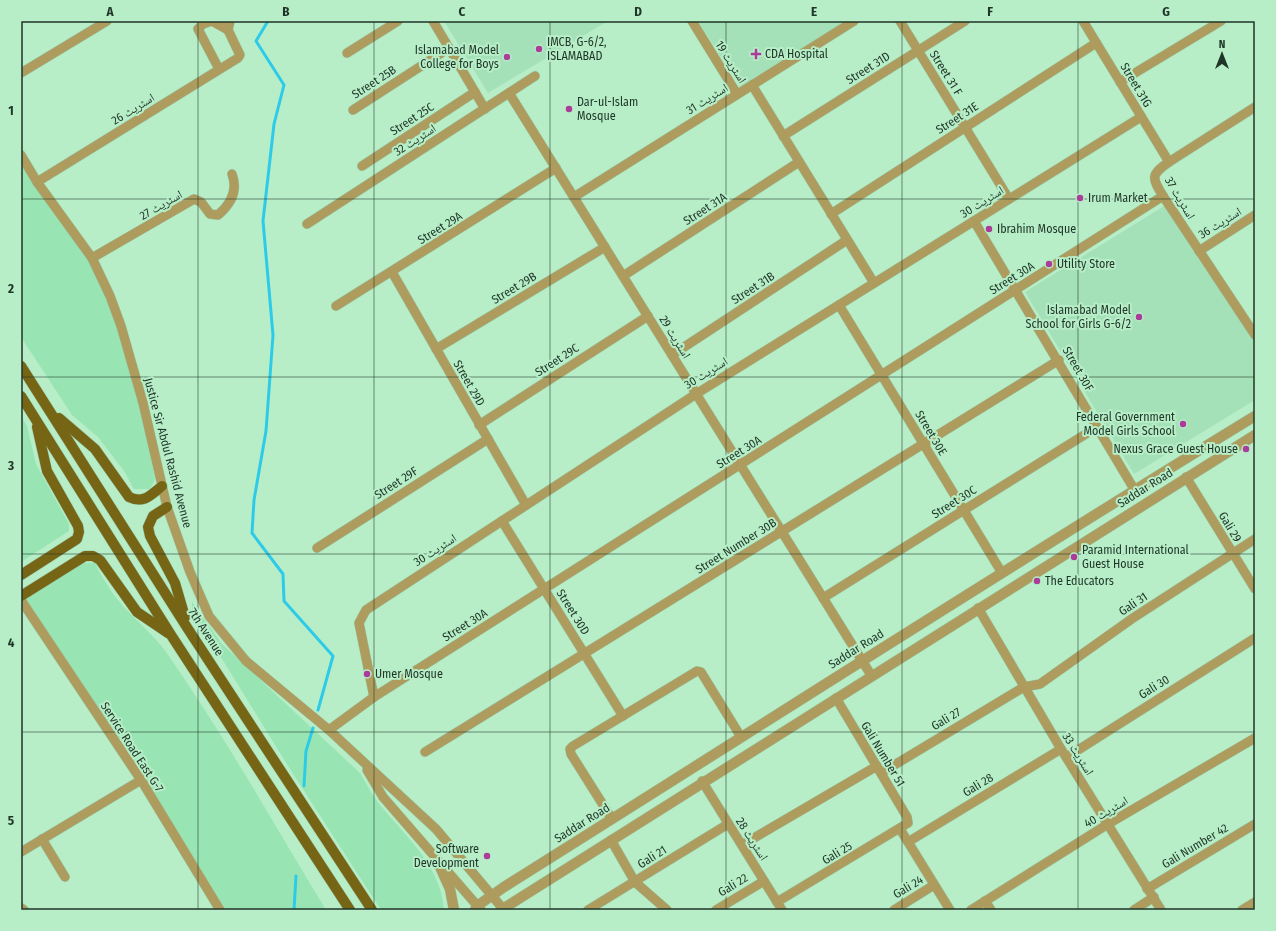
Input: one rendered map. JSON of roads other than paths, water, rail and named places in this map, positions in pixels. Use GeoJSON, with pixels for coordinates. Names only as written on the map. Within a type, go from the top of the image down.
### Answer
{"type":"FeatureCollection","features":[{"type":"Feature","properties":{"kind":"main road","name":"7th Avenue"},"geometry":{"type":"LineString","coordinates":[[21,366],[188,629],[372,910]]}},
{"type":"Feature","properties":{"kind":"main road"},"geometry":{"type":"LineString","coordinates":[[21,396],[172,635],[350,910]]}},
{"type":"Feature","properties":{"kind":"main road"},"geometry":{"type":"LineString","coordinates":[[51,412],[95,449],[129,497],[137,501],[145,500],[162,486]]}},
{"type":"Feature","properties":{"kind":"main road"},"geometry":{"type":"LineString","coordinates":[[21,574],[77,539],[79,532],[78,526],[47,470],[35,419]]}},
{"type":"Feature","properties":{"kind":"main road"},"geometry":{"type":"LineString","coordinates":[[167,507],[153,516],[148,527],[150,536],[175,583],[188,629]]}},
{"type":"Feature","properties":{"kind":"main road"},"geometry":{"type":"LineString","coordinates":[[21,596],[85,556],[93,556],[100,560],[137,612],[172,635]]}},
{"type":"Feature","properties":{"kind":"street"},"geometry":{"type":"LineString","coordinates":[[21,73],[107,21]]}},
{"type":"Feature","properties":{"kind":"street"},"geometry":{"type":"LineString","coordinates":[[219,69],[198,29],[203,24],[212,21],[229,25]]}},
{"type":"Feature","properties":{"kind":"street"},"geometry":{"type":"LineString","coordinates":[[347,53],[398,21]]}},
{"type":"Feature","properties":{"kind":"street"},"geometry":{"type":"LineString","coordinates":[[433,21],[485,109]]}},
{"type":"Feature","properties":{"kind":"street","name":"اسٹریٹ 19"},"geometry":{"type":"LineString","coordinates":[[692,21],[737,94]]}},
{"type":"Feature","properties":{"kind":"street","name":"اسٹریٹ 31"},"geometry":{"type":"LineString","coordinates":[[574,197],[854,21]]}},
{"type":"Feature","properties":{"kind":"street","name":"Street 31 F"},"geometry":{"type":"LineString","coordinates":[[900,21],[1009,199]]}},
{"type":"Feature","properties":{"kind":"street","name":"Street 31D"},"geometry":{"type":"LineString","coordinates":[[784,136],[965,21]]}},
{"type":"Feature","properties":{"kind":"street","name":"Street 31G"},"geometry":{"type":"LineString","coordinates":[[1083,21],[1169,162]]}},
{"type":"Feature","properties":{"kind":"street"},"geometry":{"type":"LineString","coordinates":[[1120,82],[1221,21]]}},
{"type":"Feature","properties":{"kind":"street","name":"اسٹریٹ 26"},"geometry":{"type":"LineString","coordinates":[[37,182],[240,55],[229,25]]}},
{"type":"Feature","properties":{"kind":"street","name":"Street 31E"},"geometry":{"type":"LineString","coordinates":[[831,214],[1096,43]]}},
{"type":"Feature","properties":{"kind":"street","name":"Street 25B"},"geometry":{"type":"LineString","coordinates":[[353,110],[449,48]]}},
{"type":"Feature","properties":{"kind":"street","name":"اسٹریٹ 32"},"geometry":{"type":"LineString","coordinates":[[307,224],[535,76]]}},
{"type":"Feature","properties":{"kind":"street"},"geometry":{"type":"LineString","coordinates":[[752,85],[874,283]]}},
{"type":"Feature","properties":{"kind":"street","name":"Street 25C"},"geometry":{"type":"LineString","coordinates":[[362,166],[475,92]]}},
{"type":"Feature","properties":{"kind":"street","name":"اسٹریٹ 29"},"geometry":{"type":"LineString","coordinates":[[509,93],[871,675]]}},
{"type":"Feature","properties":{"kind":"street","name":"اسٹریٹ 37"},"geometry":{"type":"LineString","coordinates":[[1255,107],[1158,169],[1154,175],[1155,182],[1163,196],[1255,335]]}},
{"type":"Feature","properties":{"kind":"street","name":"اسٹریٹ 30"},"geometry":{"type":"LineString","coordinates":[[374,697],[359,623],[366,610],[696,394],[1141,117]]}},
{"type":"Feature","properties":{"kind":"street","name":"Justice Sir Abdul Rashid Avenue"},"geometry":{"type":"LineString","coordinates":[[21,155],[37,182],[92,258],[121,326],[143,403],[167,507],[190,572],[209,616],[246,661],[329,730],[436,829],[493,896],[502,909]]}},
{"type":"Feature","properties":{"kind":"street","name":"Street 31A"},"geometry":{"type":"LineString","coordinates":[[623,276],[800,162]]}},
{"type":"Feature","properties":{"kind":"street","name":"Street 29A"},"geometry":{"type":"LineString","coordinates":[[336,306],[556,168]]}},
{"type":"Feature","properties":{"kind":"street","name":"اسٹریٹ 27"},"geometry":{"type":"LineString","coordinates":[[92,258],[194,199],[201,202],[210,214],[218,215],[224,210],[234,193],[232,174]]}},
{"type":"Feature","properties":{"kind":"street","name":"Street 30A"},"geometry":{"type":"LineString","coordinates":[[329,730],[374,697],[1163,196]]}},
{"type":"Feature","properties":{"kind":"street","name":"اسٹریٹ 36"},"geometry":{"type":"LineString","coordinates":[[1199,251],[1255,216]]}},
{"type":"Feature","properties":{"kind":"street","name":"Street 30F"},"geometry":{"type":"LineString","coordinates":[[974,221],[1059,360],[1134,490]]}},
{"type":"Feature","properties":{"kind":"street","name":"Street 31B"},"geometry":{"type":"LineString","coordinates":[[672,356],[848,240]]}},
{"type":"Feature","properties":{"kind":"street","name":"Street 29B"},"geometry":{"type":"LineString","coordinates":[[436,349],[605,247]]}},
{"type":"Feature","properties":{"kind":"street","name":"Street 29D"},"geometry":{"type":"LineString","coordinates":[[392,272],[526,505]]}},
{"type":"Feature","properties":{"kind":"street","name":"Street 30E"},"geometry":{"type":"LineString","coordinates":[[839,305],[1002,573]]}},
{"type":"Feature","properties":{"kind":"street","name":"Street 29C"},"geometry":{"type":"LineString","coordinates":[[480,425],[648,316]]}},
{"type":"Feature","properties":{"kind":"street","name":"Street Number 30B"},"geometry":{"type":"LineString","coordinates":[[425,752],[1059,360]]}},
{"type":"Feature","properties":{"kind":"street","name":"Saddar Road"},"geometry":{"type":"LineString","coordinates":[[478,909],[493,896],[741,737],[1134,490],[1255,416]]}},
{"type":"Feature","properties":{"kind":"street","name":"Street 30C"},"geometry":{"type":"LineString","coordinates":[[823,598],[1097,427]]}},
{"type":"Feature","properties":{"kind":"street","name":"Saddar Road"},"geometry":{"type":"LineString","coordinates":[[502,909],[871,675],[1255,435]]}},
{"type":"Feature","properties":{"kind":"street","name":"Street 29F"},"geometry":{"type":"LineString","coordinates":[[317,548],[488,439]]}},
{"type":"Feature","properties":{"kind":"street","name":"Gali 29"},"geometry":{"type":"LineString","coordinates":[[1186,477],[1232,554],[1255,589]]}},
{"type":"Feature","properties":{"kind":"street","name":"Street 30D"},"geometry":{"type":"LineString","coordinates":[[502,520],[623,716]]}},
{"type":"Feature","properties":{"kind":"street","name":"Gali 31"},"geometry":{"type":"LineString","coordinates":[[1024,687],[1040,684],[1133,618],[1255,539]]}},
{"type":"Feature","properties":{"kind":"street","name":"Service Road East G-7"},"geometry":{"type":"LineString","coordinates":[[23,606],[141,780],[220,910]]}},
{"type":"Feature","properties":{"kind":"street","name":"اسٹریٹ 33"},"geometry":{"type":"LineString","coordinates":[[978,608],[1061,749],[1161,910]]}},
{"type":"Feature","properties":{"kind":"street","name":"Gali 30"},"geometry":{"type":"LineString","coordinates":[[1067,757],[1255,638]]}},
{"type":"Feature","properties":{"kind":"street"},"geometry":{"type":"LineString","coordinates":[[612,819],[571,754],[570,749],[697,671],[700,671],[741,737]]}},
{"type":"Feature","properties":{"kind":"street","name":"Gali 27"},"geometry":{"type":"LineString","coordinates":[[742,846],[1024,687]]}},
{"type":"Feature","properties":{"kind":"street","name":"Gali Number 51"},"geometry":{"type":"LineString","coordinates":[[836,698],[907,816],[904,826],[908,842],[950,910]]}},
{"type":"Feature","properties":{"kind":"street","name":"اسٹریٹ 40"},"geometry":{"type":"LineString","coordinates":[[971,910],[1108,824],[1255,738]]}},
{"type":"Feature","properties":{"kind":"street","name":"Gali 28"},"geometry":{"type":"LineString","coordinates":[[908,842],[1061,749]]}},
{"type":"Feature","properties":{"kind":"street","name":"Justice Sir Abdul Rashid Avenue"},"geometry":{"type":"LineString","coordinates":[[362,762],[383,796],[478,909]]}},
{"type":"Feature","properties":{"kind":"street"},"geometry":{"type":"LineString","coordinates":[[21,852],[141,780]]}},
{"type":"Feature","properties":{"kind":"street","name":"اسٹریٹ 28"},"geometry":{"type":"LineString","coordinates":[[702,782],[779,906]]}},
{"type":"Feature","properties":{"kind":"street","name":"Gali 21"},"geometry":{"type":"LineString","coordinates":[[588,910],[728,824]]}},
{"type":"Feature","properties":{"kind":"street","name":"Gali Number 42"},"geometry":{"type":"LineString","coordinates":[[1147,889],[1196,861],[1255,824]]}},
{"type":"Feature","properties":{"kind":"street","name":"Gali 25"},"geometry":{"type":"LineString","coordinates":[[779,906],[904,826]]}},
{"type":"Feature","properties":{"kind":"street"},"geometry":{"type":"LineString","coordinates":[[42,839],[65,877]]}},
{"type":"Feature","properties":{"kind":"street"},"geometry":{"type":"LineString","coordinates":[[611,840],[635,882],[667,910]]}},
{"type":"Feature","properties":{"kind":"street"},"geometry":{"type":"LineString","coordinates":[[436,858],[450,889],[454,910]]}},
{"type":"Feature","properties":{"kind":"street","name":"Gali 22"},"geometry":{"type":"LineString","coordinates":[[716,910],[764,881]]}},
{"type":"Feature","properties":{"kind":"street","name":"Gali 24"},"geometry":{"type":"LineString","coordinates":[[894,910],[934,886]]}},
{"type":"Feature","properties":{"kind":"street"},"geometry":{"type":"LineString","coordinates":[[1134,910],[1154,897]]}},
{"type":"Feature","properties":{"kind":"street"},"geometry":{"type":"LineString","coordinates":[[985,901],[991,910]]}},
{"type":"Feature","properties":{"kind":"street"},"geometry":{"type":"LineString","coordinates":[[1242,910],[1255,902]]}},
{"type":"Feature","properties":{"kind":"waterway"},"geometry":{"type":"LineString","coordinates":[[268,21],[256,41],[284,85],[274,124],[263,221],[273,335],[266,431],[254,500],[252,533],[283,574],[284,601],[333,656],[318,710]]}},
{"type":"Feature","properties":{"kind":"waterway"},"geometry":{"type":"LineString","coordinates":[[304,786],[306,751],[313,728]]}},
{"type":"Feature","properties":{"kind":"waterway"},"geometry":{"type":"LineString","coordinates":[[294,910],[296,876]]}},
{"type":"Feature","properties":{"kind":"place","name":"IMCB, G-6/2, ISLAMABAD"},"geometry":{"type":"Point","coordinates":[539,49]}},
{"type":"Feature","properties":{"kind":"place","name":"CDA Hospital"},"geometry":{"type":"Point","coordinates":[756,54]}},
{"type":"Feature","properties":{"kind":"place","name":"Islamabad Model College for Boys"},"geometry":{"type":"Point","coordinates":[507,57]}},
{"type":"Feature","properties":{"kind":"place","name":"Dar-ul-Islam Mosque"},"geometry":{"type":"Point","coordinates":[569,109]}},
{"type":"Feature","properties":{"kind":"place","name":"Irum Market"},"geometry":{"type":"Point","coordinates":[1080,198]}},
{"type":"Feature","properties":{"kind":"place","name":"Ibrahim Mosque"},"geometry":{"type":"Point","coordinates":[989,229]}},
{"type":"Feature","properties":{"kind":"place","name":"Utility Store"},"geometry":{"type":"Point","coordinates":[1049,264]}},
{"type":"Feature","properties":{"kind":"place","name":"Islamabad Model School for Girls G-6/2"},"geometry":{"type":"Point","coordinates":[1139,317]}},
{"type":"Feature","properties":{"kind":"place","name":"Federal Government Model Girls School"},"geometry":{"type":"Point","coordinates":[1183,424]}},
{"type":"Feature","properties":{"kind":"place","name":"Nexus Grace Guest House"},"geometry":{"type":"Point","coordinates":[1246,449]}},
{"type":"Feature","properties":{"kind":"place","name":"Paramid International Guest House"},"geometry":{"type":"Point","coordinates":[1074,557]}},
{"type":"Feature","properties":{"kind":"place","name":"The Educators"},"geometry":{"type":"Point","coordinates":[1037,581]}},
{"type":"Feature","properties":{"kind":"place","name":"Umer Mosque"},"geometry":{"type":"Point","coordinates":[367,674]}},
{"type":"Feature","properties":{"kind":"place","name":"Software Development"},"geometry":{"type":"Point","coordinates":[487,856]}}]}
